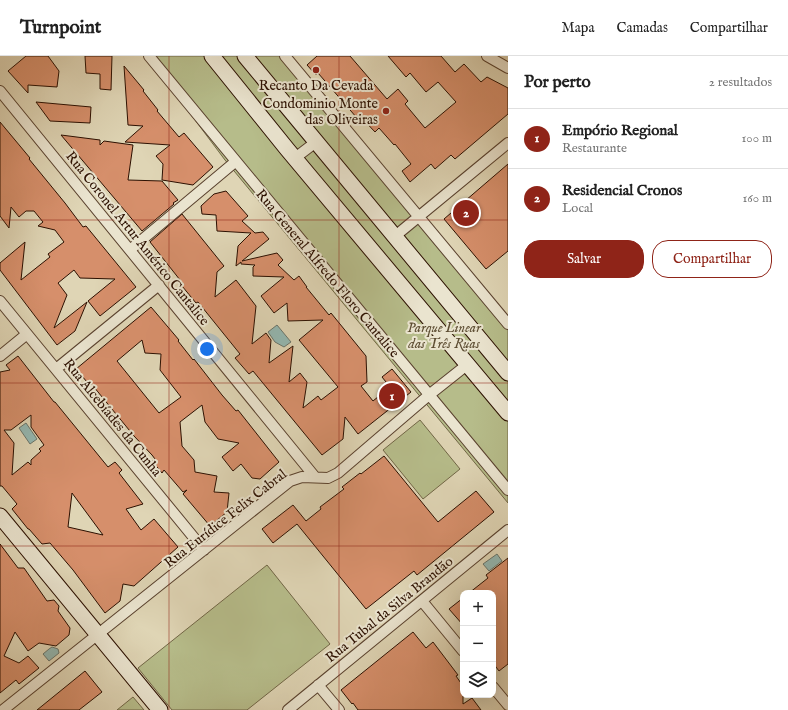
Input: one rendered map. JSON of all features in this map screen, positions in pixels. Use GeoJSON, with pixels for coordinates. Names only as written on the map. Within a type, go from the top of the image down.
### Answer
{"type":"FeatureCollection","features":[{"type":"Feature","properties":{"kind":"main road"},"geometry":{"type":"LineString","coordinates":[[212,56],[295,158],[508,413]]}},
{"type":"Feature","properties":{"kind":"main road"},"geometry":{"type":"LineString","coordinates":[[245,56],[508,373]]}},
{"type":"Feature","properties":{"kind":"main road"},"geometry":{"type":"LineString","coordinates":[[0,516],[160,710]]}},
{"type":"Feature","properties":{"kind":"street","name":"Rua General Alfredo Floro Cantalice"},"geometry":{"type":"LineString","coordinates":[[149,56],[235,162],[508,490]]}},
{"type":"Feature","properties":{"kind":"street"},"geometry":{"type":"LineString","coordinates":[[285,56],[508,324]]}},
{"type":"Feature","properties":{"kind":"street"},"geometry":{"type":"LineString","coordinates":[[487,56],[508,68]]}},
{"type":"Feature","properties":{"kind":"street","name":"Rua Coronel Artur Américo Cantalice"},"geometry":{"type":"LineString","coordinates":[[0,91],[131,249],[315,477]]}},
{"type":"Feature","properties":{"kind":"street"},"geometry":{"type":"LineString","coordinates":[[295,158],[316,142]]}},
{"type":"Feature","properties":{"kind":"street"},"geometry":{"type":"LineString","coordinates":[[394,237],[508,143]]}},
{"type":"Feature","properties":{"kind":"street"},"geometry":{"type":"LineString","coordinates":[[131,249],[235,162]]}},
{"type":"Feature","properties":{"kind":"street"},"geometry":{"type":"LineString","coordinates":[[56,369],[159,285]]}},
{"type":"Feature","properties":{"kind":"street","name":"Rua Alcebíades da Cunha"},"geometry":{"type":"LineString","coordinates":[[0,301],[204,550]]}},
{"type":"Feature","properties":{"kind":"street"},"geometry":{"type":"LineString","coordinates":[[0,356],[27,334]]}},
{"type":"Feature","properties":{"kind":"street","name":"Rua Eurídice Felix Cabral"},"geometry":{"type":"LineString","coordinates":[[3,710],[290,481],[302,477],[328,478],[338,473],[429,395],[468,364]]}},
{"type":"Feature","properties":{"kind":"street","name":"Rua Tubal da Silva Brandão"},"geometry":{"type":"LineString","coordinates":[[288,710],[508,530]]}},
{"type":"Feature","properties":{"kind":"street"},"geometry":{"type":"LineString","coordinates":[[422,601],[460,647]]}},
{"type":"Feature","properties":{"kind":"street"},"geometry":{"type":"LineString","coordinates":[[318,685],[339,710]]}},
{"type":"Feature","properties":{"kind":"street"},"geometry":{"type":"LineString","coordinates":[[496,691],[508,705]]}},
{"type":"Feature","properties":{"kind":"green space","name":"Parque Linear das Três Ruas"},"geometry":{"type":"Polygon","coordinates":[[[147,56],[287,56],[508,321],[508,503],[225,160],[147,56]]]}},
{"type":"Feature","properties":{"kind":"green space"},"geometry":{"type":"Polygon","coordinates":[[[420,420],[460,469],[423,499],[383,450],[420,420]]]}},
{"type":"Feature","properties":{"kind":"green space"},"geometry":{"type":"Polygon","coordinates":[[[267,565],[330,644],[247,710],[172,710],[138,668],[267,565]]]}},
{"type":"Feature","properties":{"kind":"green space"},"geometry":{"type":"Polygon","coordinates":[[[133,697],[144,710],[117,710],[133,697]]]}},
{"type":"Feature","properties":{"kind":"water"},"geometry":{"type":"Polygon","coordinates":[[[277,325],[291,342],[284,347],[275,342],[268,332],[277,325]]]}},
{"type":"Feature","properties":{"kind":"water"},"geometry":{"type":"Polygon","coordinates":[[[26,423],[37,439],[30,444],[19,428],[26,423]]]}},
{"type":"Feature","properties":{"kind":"water"},"geometry":{"type":"Polygon","coordinates":[[[497,554],[502,561],[489,571],[483,564],[497,554]]]}},
{"type":"Feature","properties":{"kind":"water"},"geometry":{"type":"Polygon","coordinates":[[[52,647],[58,649],[59,653],[49,661],[43,654],[52,647]]]}},
{"type":"Feature","properties":{"kind":"building"},"geometry":{"type":"Polygon","coordinates":[[[26,56],[48,56],[59,71],[57,87],[28,85],[28,93],[8,71],[26,56]]]}},
{"type":"Feature","properties":{"kind":"building"},"geometry":{"type":"Polygon","coordinates":[[[85,56],[112,56],[111,90],[100,89],[100,74],[86,73],[85,56]]]}},
{"type":"Feature","properties":{"kind":"building"},"geometry":{"type":"Polygon","coordinates":[[[317,56],[350,56],[387,99],[398,89],[408,101],[405,104],[425,128],[456,102],[438,82],[426,92],[410,73],[406,77],[388,56],[441,56],[455,72],[464,64],[481,82],[487,77],[508,88],[508,114],[455,159],[451,155],[435,169],[431,164],[410,182],[402,171],[411,164],[395,144],[394,145],[379,128],[375,132],[359,115],[357,118],[318,73],[316,75],[307,65],[317,56]]]}},
{"type":"Feature","properties":{"kind":"building"},"geometry":{"type":"Polygon","coordinates":[[[124,66],[144,90],[143,91],[158,110],[157,111],[179,137],[184,133],[213,167],[193,185],[162,180],[163,164],[156,156],[170,145],[125,142],[143,126],[128,125],[124,66]]]}},
{"type":"Feature","properties":{"kind":"building"},"geometry":{"type":"Polygon","coordinates":[[[36,102],[91,107],[90,123],[50,121],[36,102]]]}},
{"type":"Feature","properties":{"kind":"building"},"geometry":{"type":"Polygon","coordinates":[[[0,122],[30,158],[29,159],[83,227],[86,226],[136,287],[100,316],[88,301],[115,279],[80,278],[74,270],[58,283],[67,295],[54,328],[87,302],[75,331],[57,345],[0,270],[0,263],[25,242],[21,280],[50,257],[48,254],[64,242],[55,230],[38,226],[43,222],[34,211],[26,211],[19,217],[11,207],[9,228],[0,216],[0,122]]]}},
{"type":"Feature","properties":{"kind":"building"},"geometry":{"type":"Polygon","coordinates":[[[61,135],[100,140],[100,145],[104,141],[133,145],[128,180],[162,181],[178,200],[142,231],[61,135]]]}},
{"type":"Feature","properties":{"kind":"building"},"geometry":{"type":"Polygon","coordinates":[[[508,164],[508,251],[486,269],[444,219],[508,164]]]}},
{"type":"Feature","properties":{"kind":"building"},"geometry":{"type":"Polygon","coordinates":[[[226,191],[248,216],[242,221],[255,233],[263,232],[269,239],[242,261],[277,253],[283,260],[278,265],[294,280],[299,276],[329,315],[331,313],[366,356],[367,382],[361,386],[373,401],[390,387],[382,377],[392,369],[411,392],[358,434],[345,417],[343,439],[322,455],[253,371],[249,374],[235,358],[240,354],[198,302],[196,303],[182,286],[184,285],[150,242],[182,214],[224,266],[217,272],[215,297],[236,280],[256,306],[252,344],[266,333],[271,340],[269,363],[293,346],[289,382],[300,373],[307,382],[303,408],[318,396],[321,400],[338,387],[299,340],[323,320],[288,321],[287,303],[274,313],[261,296],[284,277],[253,276],[253,267],[255,265],[241,264],[241,262],[236,266],[238,246],[251,233],[217,231],[216,215],[202,214],[201,206],[214,194],[226,191]]]}},
{"type":"Feature","properties":{"kind":"building"},"geometry":{"type":"Polygon","coordinates":[[[151,307],[222,395],[236,411],[238,410],[279,462],[260,479],[252,478],[241,464],[233,471],[222,457],[239,443],[218,439],[205,422],[202,405],[180,422],[182,446],[194,460],[195,472],[217,476],[214,492],[229,493],[227,512],[210,526],[183,494],[187,490],[183,492],[164,470],[162,473],[152,461],[155,459],[152,455],[134,436],[89,381],[87,382],[76,369],[151,307]],[[142,340],[117,361],[159,413],[181,397],[160,370],[161,354],[145,353],[142,340]]]}},
{"type":"Feature","properties":{"kind":"building"},"geometry":{"type":"Polygon","coordinates":[[[18,356],[108,467],[115,462],[122,470],[119,473],[143,504],[126,509],[141,530],[154,519],[178,547],[134,586],[123,584],[120,601],[105,613],[73,570],[50,543],[42,544],[28,529],[12,509],[17,504],[2,486],[0,486],[0,372],[10,370],[6,365],[18,356]],[[31,415],[11,430],[4,430],[14,443],[12,475],[28,462],[31,465],[31,460],[41,451],[39,449],[44,445],[31,427],[31,415]],[[72,493],[68,527],[103,535],[72,493]]]}},
{"type":"Feature","properties":{"kind":"building"},"geometry":{"type":"Polygon","coordinates":[[[384,456],[438,522],[476,491],[494,512],[417,575],[414,571],[366,609],[297,524],[273,543],[262,529],[293,505],[306,521],[321,509],[320,507],[344,489],[342,487],[384,456]]]}},
{"type":"Feature","properties":{"kind":"building"},"geometry":{"type":"Polygon","coordinates":[[[0,544],[18,568],[24,568],[47,601],[54,600],[59,606],[58,611],[70,628],[69,635],[56,646],[39,643],[28,651],[15,632],[4,656],[19,663],[28,656],[39,668],[19,684],[16,680],[0,693],[0,544]]]}},
{"type":"Feature","properties":{"kind":"building"},"geometry":{"type":"Polygon","coordinates":[[[508,558],[508,664],[499,671],[496,667],[496,590],[473,590],[488,578],[486,575],[508,558]]]}},
{"type":"Feature","properties":{"kind":"building"},"geometry":{"type":"Polygon","coordinates":[[[460,600],[460,622],[449,609],[460,600]]]}},
{"type":"Feature","properties":{"kind":"building"},"geometry":{"type":"Polygon","coordinates":[[[413,632],[426,648],[433,642],[458,675],[456,676],[460,682],[460,698],[463,698],[463,704],[472,698],[481,710],[358,710],[341,690],[413,632]]]}},
{"type":"Feature","properties":{"kind":"building"},"geometry":{"type":"Polygon","coordinates":[[[85,671],[102,692],[79,710],[37,710],[85,671]]]}},
{"type":"Feature","properties":{"kind":"place","name":"Recanto Da Cevada"},"geometry":{"type":"Point","coordinates":[316,70]}},
{"type":"Feature","properties":{"kind":"place","name":"Condominio Monte das Oliveiras"},"geometry":{"type":"Point","coordinates":[386,111]}},
{"type":"Feature","properties":{"kind":"place","name":"Residencial Cronos"},"geometry":{"type":"Point","coordinates":[466,213]}},
{"type":"Feature","properties":{"kind":"place","name":"Empório Regional"},"geometry":{"type":"Point","coordinates":[392,396]}}]}
